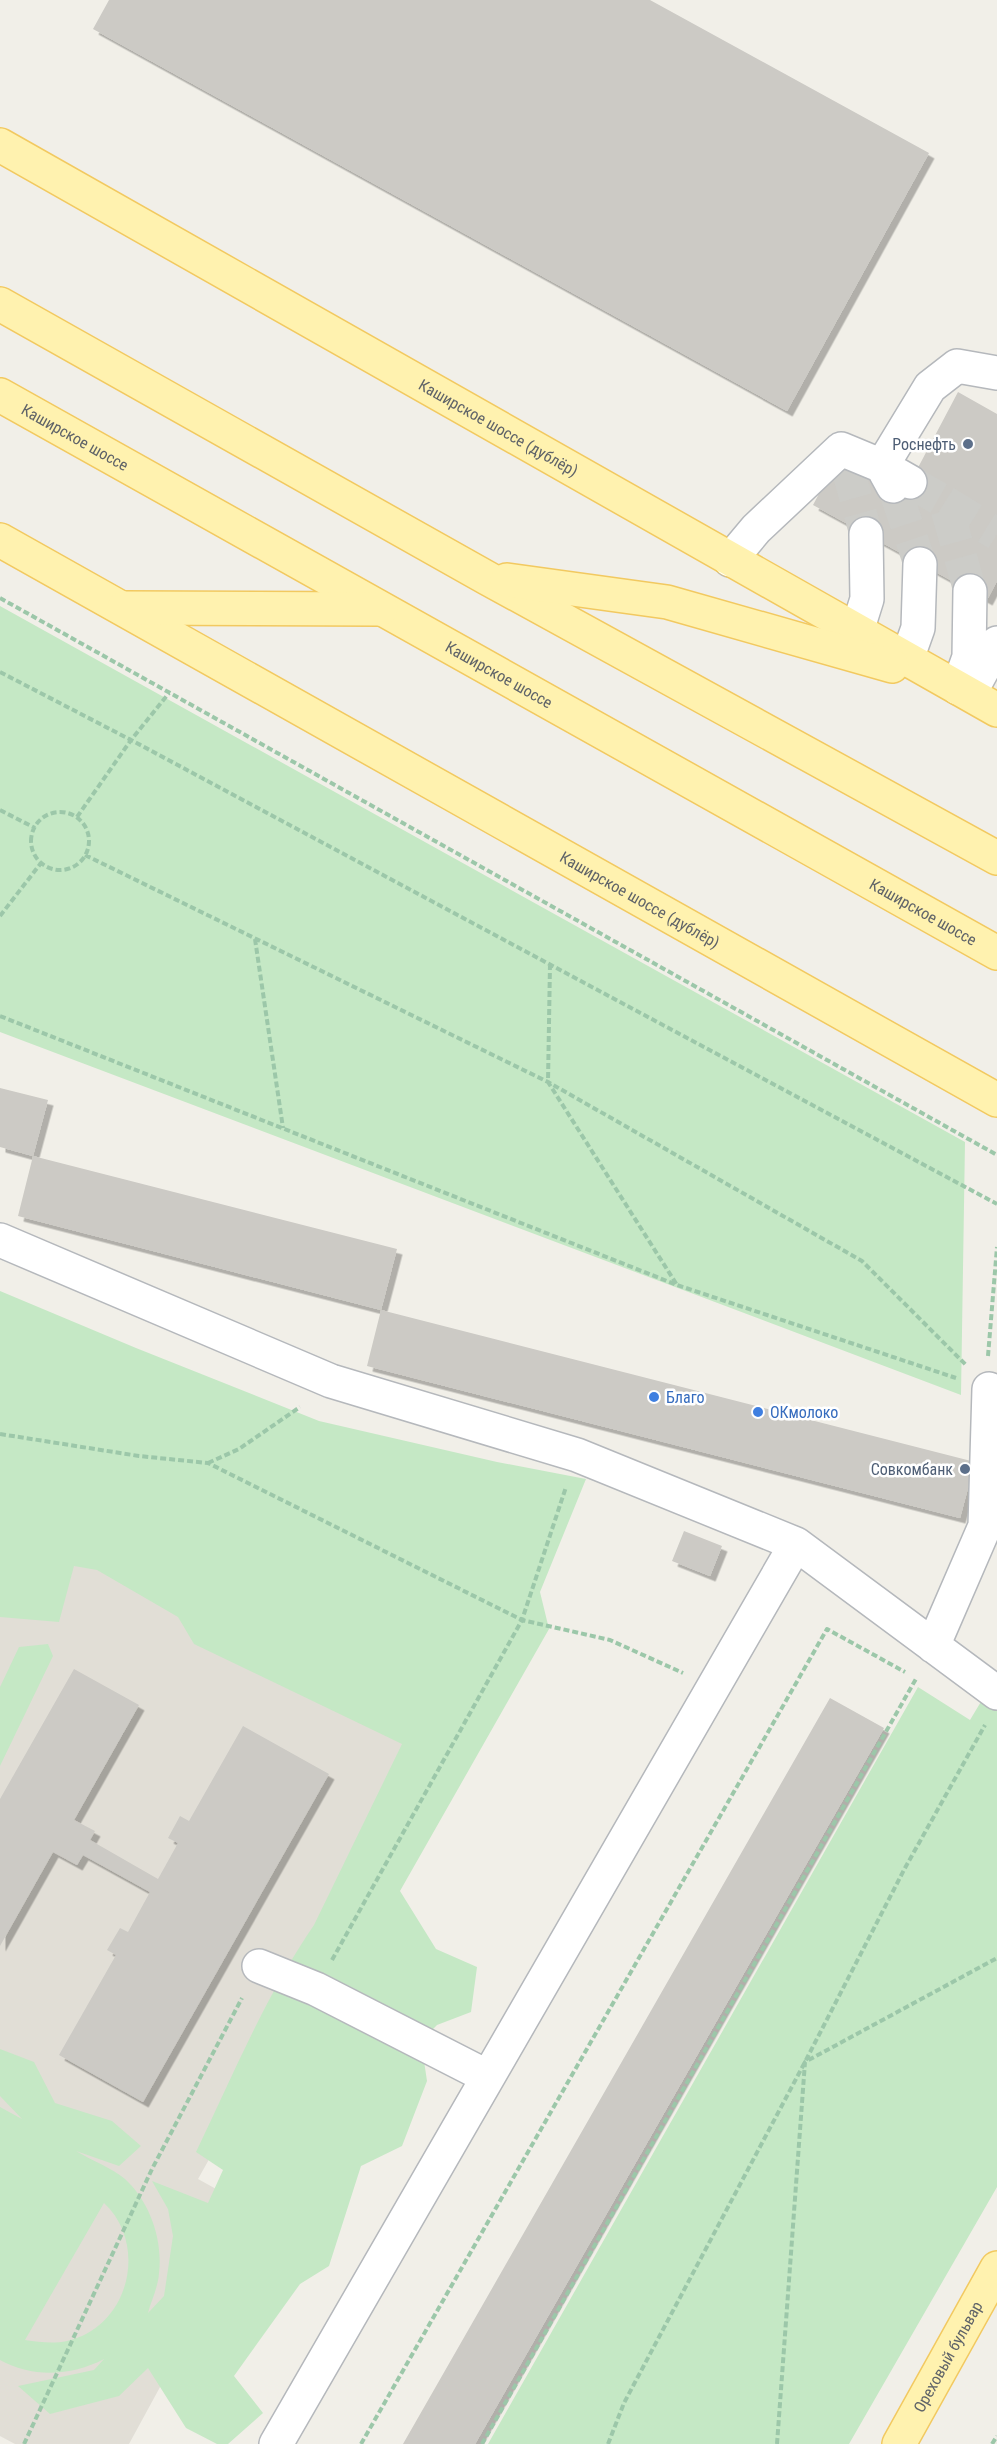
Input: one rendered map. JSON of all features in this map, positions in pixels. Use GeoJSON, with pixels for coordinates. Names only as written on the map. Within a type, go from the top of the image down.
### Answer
{"type":"FeatureCollection","features":[{"type":"Feature","properties":{"kind":"main road","name":"Каширское шоссе (дублёр)"},"geometry":{"type":"LineString","coordinates":[[0,145],[977,698]]}},
{"type":"Feature","properties":{"kind":"main road"},"geometry":{"type":"LineString","coordinates":[[0,304],[487,578],[997,858]]}},
{"type":"Feature","properties":{"kind":"main road","name":"Каширское шоссе"},"geometry":{"type":"LineString","coordinates":[[0,394],[997,953]]}},
{"type":"Feature","properties":{"kind":"main road","name":"Каширское шоссе (дублёр)"},"geometry":{"type":"LineString","coordinates":[[0,540],[997,1100]]}},
{"type":"Feature","properties":{"kind":"main road"},"geometry":{"type":"LineString","coordinates":[[487,578],[667,602],[977,698]]}},
{"type":"Feature","properties":{"kind":"main road"},"geometry":{"type":"LineString","coordinates":[[122,608],[383,609]]}},
{"type":"Feature","properties":{"kind":"main road","name":"Ореховый бульвар"},"geometry":{"type":"LineString","coordinates":[[899,2444],[997,2268]]}},
{"type":"Feature","properties":{"kind":"lane"},"geometry":{"type":"LineString","coordinates":[[730,560],[756,529],[844,457],[896,480],[930,387],[957,366],[997,373]]}},
{"type":"Feature","properties":{"kind":"lane"},"geometry":{"type":"LineString","coordinates":[[857,631],[867,599],[866,534]]}},
{"type":"Feature","properties":{"kind":"lane"},"geometry":{"type":"LineString","coordinates":[[907,659],[918,628],[920,564]]}},
{"type":"Feature","properties":{"kind":"lane"},"geometry":{"type":"LineString","coordinates":[[970,591],[969,657],[977,698]]}},
{"type":"Feature","properties":{"kind":"lane"},"geometry":{"type":"LineString","coordinates":[[977,698],[997,643]]}},
{"type":"Feature","properties":{"kind":"lane"},"geometry":{"type":"LineString","coordinates":[[0,1240],[335,1382],[577,1455],[796,1544],[997,1693]]}},
{"type":"Feature","properties":{"kind":"lane"},"geometry":{"type":"LineString","coordinates":[[933,1646],[985,1526],[989,1389]]}},
{"type":"Feature","properties":{"kind":"lane"},"geometry":{"type":"LineString","coordinates":[[276,2444],[324,2348],[488,2077],[529,1990],[714,1687],[796,1544]]}},
{"type":"Feature","properties":{"kind":"lane"},"geometry":{"type":"LineString","coordinates":[[259,1966],[316,1989],[488,2077]]}},
{"type":"Feature","properties":{"kind":"path"},"geometry":{"type":"LineString","coordinates":[[0,598],[997,1155]]}},
{"type":"Feature","properties":{"kind":"path"},"geometry":{"type":"LineString","coordinates":[[0,672],[997,1204]]}},
{"type":"Feature","properties":{"kind":"path"},"geometry":{"type":"LineString","coordinates":[[77,817],[131,740],[169,693]]}},
{"type":"Feature","properties":{"kind":"path"},"geometry":{"type":"LineString","coordinates":[[0,810],[34,828]]}},
{"type":"Feature","properties":{"kind":"path"},"geometry":{"type":"LineString","coordinates":[[58,812],[77,817],[88,832],[90,842],[85,855],[76,865],[57,870],[41,863],[32,847],[34,828],[48,814],[58,812]]}},
{"type":"Feature","properties":{"kind":"path"},"geometry":{"type":"LineString","coordinates":[[85,855],[548,1082],[862,1261],[989,1389]]}},
{"type":"Feature","properties":{"kind":"path"},"geometry":{"type":"LineString","coordinates":[[0,916],[41,863]]}},
{"type":"Feature","properties":{"kind":"path"},"geometry":{"type":"LineString","coordinates":[[255,938],[282,1128]]}},
{"type":"Feature","properties":{"kind":"path"},"geometry":{"type":"LineString","coordinates":[[550,964],[548,1082],[677,1285]]}},
{"type":"Feature","properties":{"kind":"path"},"geometry":{"type":"LineString","coordinates":[[0,1016],[677,1285],[989,1389]]}},
{"type":"Feature","properties":{"kind":"path"},"geometry":{"type":"LineString","coordinates":[[989,1389],[987,1362],[997,1247]]}},
{"type":"Feature","properties":{"kind":"path"},"geometry":{"type":"LineString","coordinates":[[208,1463],[239,1449],[335,1382]]}},
{"type":"Feature","properties":{"kind":"path"},"geometry":{"type":"LineString","coordinates":[[0,1434],[139,1456],[208,1463],[522,1620],[610,1640],[714,1687]]}},
{"type":"Feature","properties":{"kind":"path"},"geometry":{"type":"LineString","coordinates":[[316,1989],[522,1620],[577,1455]]}},
{"type":"Feature","properties":{"kind":"path"},"geometry":{"type":"LineString","coordinates":[[361,2444],[826,1629],[916,1678]]}},
{"type":"Feature","properties":{"kind":"path"},"geometry":{"type":"LineString","coordinates":[[482,2444],[933,1646]]}},
{"type":"Feature","properties":{"kind":"path"},"geometry":{"type":"LineString","coordinates":[[608,2444],[624,2403],[905,1868],[986,1724]]}},
{"type":"Feature","properties":{"kind":"path"},"geometry":{"type":"LineString","coordinates":[[805,2062],[997,1958]]}},
{"type":"Feature","properties":{"kind":"path"},"geometry":{"type":"LineString","coordinates":[[24,2444],[152,2169],[259,1966]]}},
{"type":"Feature","properties":{"kind":"path"},"geometry":{"type":"LineString","coordinates":[[777,2444],[805,2062]]}},
{"type":"Feature","properties":{"kind":"path"},"geometry":{"type":"LineString","coordinates":[[992,2444],[997,2436]]}},
{"type":"Feature","properties":{"kind":"shaded area"},"geometry":{"type":"Polygon","coordinates":[[[0,1441],[507,1629],[198,2179],[256,2211],[129,2444],[15,2444],[0,2436],[0,1441]]]}},
{"type":"Feature","properties":{"kind":"green space"},"geometry":{"type":"Polygon","coordinates":[[[0,606],[965,1142],[961,1395],[0,1032],[0,606]]]}},
{"type":"Feature","properties":{"kind":"green space"},"geometry":{"type":"Polygon","coordinates":[[[0,1291],[319,1421],[497,1462],[586,1479],[540,1592],[549,1629],[400,1891],[436,1949],[477,1967],[471,2012],[437,2025],[421,2041],[427,2081],[402,2146],[361,2166],[329,2266],[300,2284],[234,2376],[263,2413],[228,2444],[217,2444],[186,2428],[148,2368],[119,2396],[50,2414],[18,2386],[94,2370],[104,2359],[79,2369],[52,2373],[25,2370],[0,2360],[0,2107],[22,2119],[0,2096],[0,2049],[34,2062],[55,2103],[112,2121],[141,2146],[119,2166],[76,2151],[125,2179],[134,2188],[148,2210],[157,2235],[160,2260],[157,2284],[148,2313],[164,2296],[173,2236],[168,2209],[152,2181],[208,2203],[223,2170],[196,2152],[251,2036],[281,1979],[314,1925],[402,1744],[194,1644],[178,1617],[97,1570],[74,1566],[59,1622],[0,1617],[0,1291]],[[104,2203],[25,2340],[51,2343],[67,2341],[88,2333],[105,2319],[118,2302],[126,2282],[128,2261],[126,2240],[118,2220],[104,2203]]]}},
{"type":"Feature","properties":{"kind":"green space"},"geometry":{"type":"Polygon","coordinates":[[[48,1644],[53,1656],[0,1766],[0,1687],[19,1647],[48,1644]]]}},
{"type":"Feature","properties":{"kind":"green space"},"geometry":{"type":"Polygon","coordinates":[[[918,1687],[970,1720],[982,1700],[997,1709],[997,2187],[849,2444],[488,2444],[918,1687]]]}},
{"type":"Feature","properties":{"kind":"building"},"geometry":{"type":"Polygon","coordinates":[[[109,0],[650,0],[929,153],[787,411],[93,29],[109,0]]]}},
{"type":"Feature","properties":{"kind":"building"},"geometry":{"type":"Polygon","coordinates":[[[958,392],[997,414],[997,581],[987,600],[813,505],[837,460],[903,496],[958,392]]]}},
{"type":"Feature","properties":{"kind":"building"},"geometry":{"type":"Polygon","coordinates":[[[0,1088],[48,1100],[33,1156],[0,1147],[0,1088]]]}},
{"type":"Feature","properties":{"kind":"building"},"geometry":{"type":"Polygon","coordinates":[[[33,1156],[397,1249],[381,1310],[18,1216],[33,1156]]]}},
{"type":"Feature","properties":{"kind":"building"},"geometry":{"type":"Polygon","coordinates":[[[381,1310],[975,1462],[960,1518],[367,1366],[381,1310]]]}},
{"type":"Feature","properties":{"kind":"building"},"geometry":{"type":"Polygon","coordinates":[[[684,1531],[722,1546],[710,1576],[672,1561],[684,1531]]]}},
{"type":"Feature","properties":{"kind":"building"},"geometry":{"type":"Polygon","coordinates":[[[74,1669],[139,1705],[74,1820],[95,1831],[90,1840],[158,1879],[178,1843],[168,1838],[180,1816],[189,1821],[243,1726],[329,1774],[143,2102],[59,2055],[116,1955],[107,1950],[120,1928],[128,1932],[150,1892],[83,1855],[77,1865],[53,1852],[0,1946],[0,1799],[74,1669]]]}},
{"type":"Feature","properties":{"kind":"building"},"geometry":{"type":"Polygon","coordinates":[[[830,1698],[884,1728],[475,2444],[403,2444],[830,1698]]]}},
{"type":"Feature","properties":{"kind":"tunnel"},"geometry":{"type":"LineString","coordinates":[[847,466],[866,534]]}},
{"type":"Feature","properties":{"kind":"tunnel"},"geometry":{"type":"LineString","coordinates":[[910,482],[945,502],[970,591]]}},
{"type":"Feature","properties":{"kind":"tunnel"},"geometry":{"type":"LineString","coordinates":[[896,493],[920,564]]}},
{"type":"Feature","properties":{"kind":"tunnel"},"geometry":{"type":"LineString","coordinates":[[945,502],[997,534]]}},
{"type":"Feature","properties":{"kind":"place","name":"Роснефть"},"geometry":{"type":"Point","coordinates":[968,444]}},
{"type":"Feature","properties":{"kind":"place","name":"Благо"},"geometry":{"type":"Point","coordinates":[654,1397]}},
{"type":"Feature","properties":{"kind":"place","name":"ОКмолоко"},"geometry":{"type":"Point","coordinates":[758,1412]}},
{"type":"Feature","properties":{"kind":"place","name":"Совкомбанк"},"geometry":{"type":"Point","coordinates":[965,1469]}}]}
